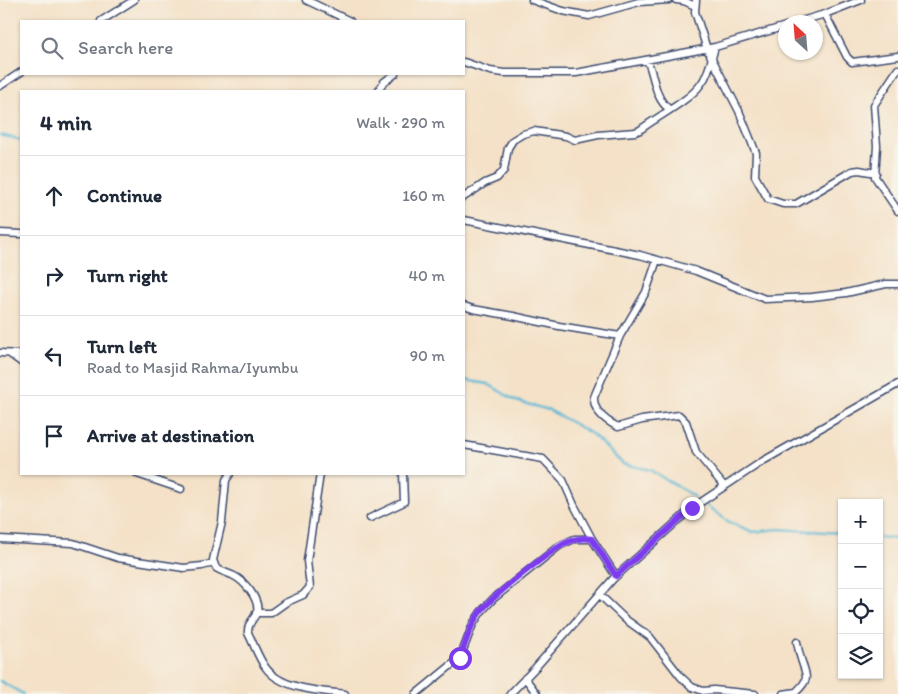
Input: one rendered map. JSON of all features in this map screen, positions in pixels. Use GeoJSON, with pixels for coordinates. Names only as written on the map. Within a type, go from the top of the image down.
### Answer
{"type":"FeatureCollection","features":[{"type":"Feature","properties":{"kind":"street"},"geometry":{"type":"LineString","coordinates":[[103,20],[134,0]]}},
{"type":"Feature","properties":{"kind":"street"},"geometry":{"type":"LineString","coordinates":[[306,0],[348,20]]}},
{"type":"Feature","properties":{"kind":"street"},"geometry":{"type":"LineString","coordinates":[[532,0],[563,11],[589,16],[639,2],[669,0]]}},
{"type":"Feature","properties":{"kind":"street"},"geometry":{"type":"LineString","coordinates":[[676,0],[696,3],[695,12],[707,49],[739,111],[756,153],[755,176],[768,199],[783,204],[796,204],[852,171],[860,170],[876,173]]}},
{"type":"Feature","properties":{"kind":"street"},"geometry":{"type":"LineString","coordinates":[[822,15],[861,0]]}},
{"type":"Feature","properties":{"kind":"street"},"geometry":{"type":"LineString","coordinates":[[826,14],[852,62],[898,56]]}},
{"type":"Feature","properties":{"kind":"street"},"geometry":{"type":"LineString","coordinates":[[465,62],[490,71],[522,74],[576,73],[707,49],[778,28]]}},
{"type":"Feature","properties":{"kind":"street"},"geometry":{"type":"LineString","coordinates":[[465,196],[485,183],[497,178],[504,170],[508,148],[513,140],[523,134],[534,131],[566,136],[575,140],[635,132],[693,94],[702,84],[715,47]]}},
{"type":"Feature","properties":{"kind":"street"},"geometry":{"type":"LineString","coordinates":[[647,60],[652,70],[660,99],[669,109]]}},
{"type":"Feature","properties":{"kind":"street"},"geometry":{"type":"LineString","coordinates":[[898,70],[874,105],[877,146],[875,177],[898,211]]}},
{"type":"Feature","properties":{"kind":"street"},"geometry":{"type":"LineString","coordinates":[[0,86],[20,73]]}},
{"type":"Feature","properties":{"kind":"street"},"geometry":{"type":"LineString","coordinates":[[379,90],[384,82],[394,75]]}},
{"type":"Feature","properties":{"kind":"street"},"geometry":{"type":"LineString","coordinates":[[465,220],[544,234],[657,260],[696,271],[765,299],[812,297],[846,293],[886,284],[898,284]]}},
{"type":"Feature","properties":{"kind":"street"},"geometry":{"type":"LineString","coordinates":[[0,233],[20,234]]}},
{"type":"Feature","properties":{"kind":"street"},"geometry":{"type":"LineString","coordinates":[[657,260],[646,292],[620,336],[594,397],[594,403],[598,412],[608,423],[618,427],[642,420],[679,415],[686,422],[696,452],[724,486]]}},
{"type":"Feature","properties":{"kind":"street"},"geometry":{"type":"LineString","coordinates":[[465,306],[559,326],[620,336]]}},
{"type":"Feature","properties":{"kind":"street"},"geometry":{"type":"LineString","coordinates":[[0,353],[20,354]]}},
{"type":"Feature","properties":{"kind":"street"},"geometry":{"type":"LineString","coordinates":[[9,354],[20,361]]}},
{"type":"Feature","properties":{"kind":"street"},"geometry":{"type":"LineString","coordinates":[[510,694],[616,576],[692,508],[763,461],[898,384]]}},
{"type":"Feature","properties":{"kind":"street"},"geometry":{"type":"LineString","coordinates":[[465,445],[543,459],[563,480],[574,506],[592,539],[616,576]]}},
{"type":"Feature","properties":{"kind":"street"},"geometry":{"type":"LineString","coordinates":[[141,475],[181,489]]}},
{"type":"Feature","properties":{"kind":"street"},"geometry":{"type":"LineString","coordinates":[[229,475],[226,480],[222,522],[214,563],[216,568],[236,577],[248,588],[257,603],[256,613],[248,627],[248,633],[266,668],[279,680],[307,689],[345,694]]}},
{"type":"Feature","properties":{"kind":"street"},"geometry":{"type":"LineString","coordinates":[[256,613],[271,613],[285,603],[303,595],[310,587],[307,561],[320,475]]}},
{"type":"Feature","properties":{"kind":"street"},"geometry":{"type":"LineString","coordinates":[[370,518],[404,502],[403,475]]}},
{"type":"Feature","properties":{"kind":"street"},"geometry":{"type":"LineString","coordinates":[[0,539],[73,543],[118,558],[184,568],[214,563]]}},
{"type":"Feature","properties":{"kind":"street"},"geometry":{"type":"LineString","coordinates":[[416,694],[460,658],[473,624],[493,599],[559,546],[574,540],[592,539]]}},
{"type":"Feature","properties":{"kind":"street"},"geometry":{"type":"LineString","coordinates":[[600,595],[625,619],[650,637],[665,658],[692,687],[703,691],[714,690],[755,694]]}},
{"type":"Feature","properties":{"kind":"street"},"geometry":{"type":"LineString","coordinates":[[783,694],[796,692],[806,681],[807,675],[797,642]]}},
{"type":"Feature","properties":{"kind":"street"},"geometry":{"type":"LineString","coordinates":[[525,678],[537,694]]}},
{"type":"Feature","properties":{"kind":"waterway"},"geometry":{"type":"LineString","coordinates":[[0,135],[20,140]]}},
{"type":"Feature","properties":{"kind":"waterway"},"geometry":{"type":"LineString","coordinates":[[465,380],[488,384],[516,401],[549,410],[592,434],[623,464],[650,470],[695,497]]}},
{"type":"Feature","properties":{"kind":"waterway"},"geometry":{"type":"LineString","coordinates":[[707,506],[729,522],[753,532],[778,529],[838,533]]}},
{"type":"Feature","properties":{"kind":"waterway"},"geometry":{"type":"LineString","coordinates":[[883,537],[898,539]]}},
{"type":"Feature","properties":{"kind":"waterway"},"geometry":{"type":"LineString","coordinates":[[0,681],[23,694]]}},
{"type":"Feature","properties":{"kind":"route"},"geometry":{"type":"LineString","coordinates":[[460,658],[473,624],[481,612],[493,599],[559,546],[574,540],[592,539],[616,576],[692,508]]}}]}
